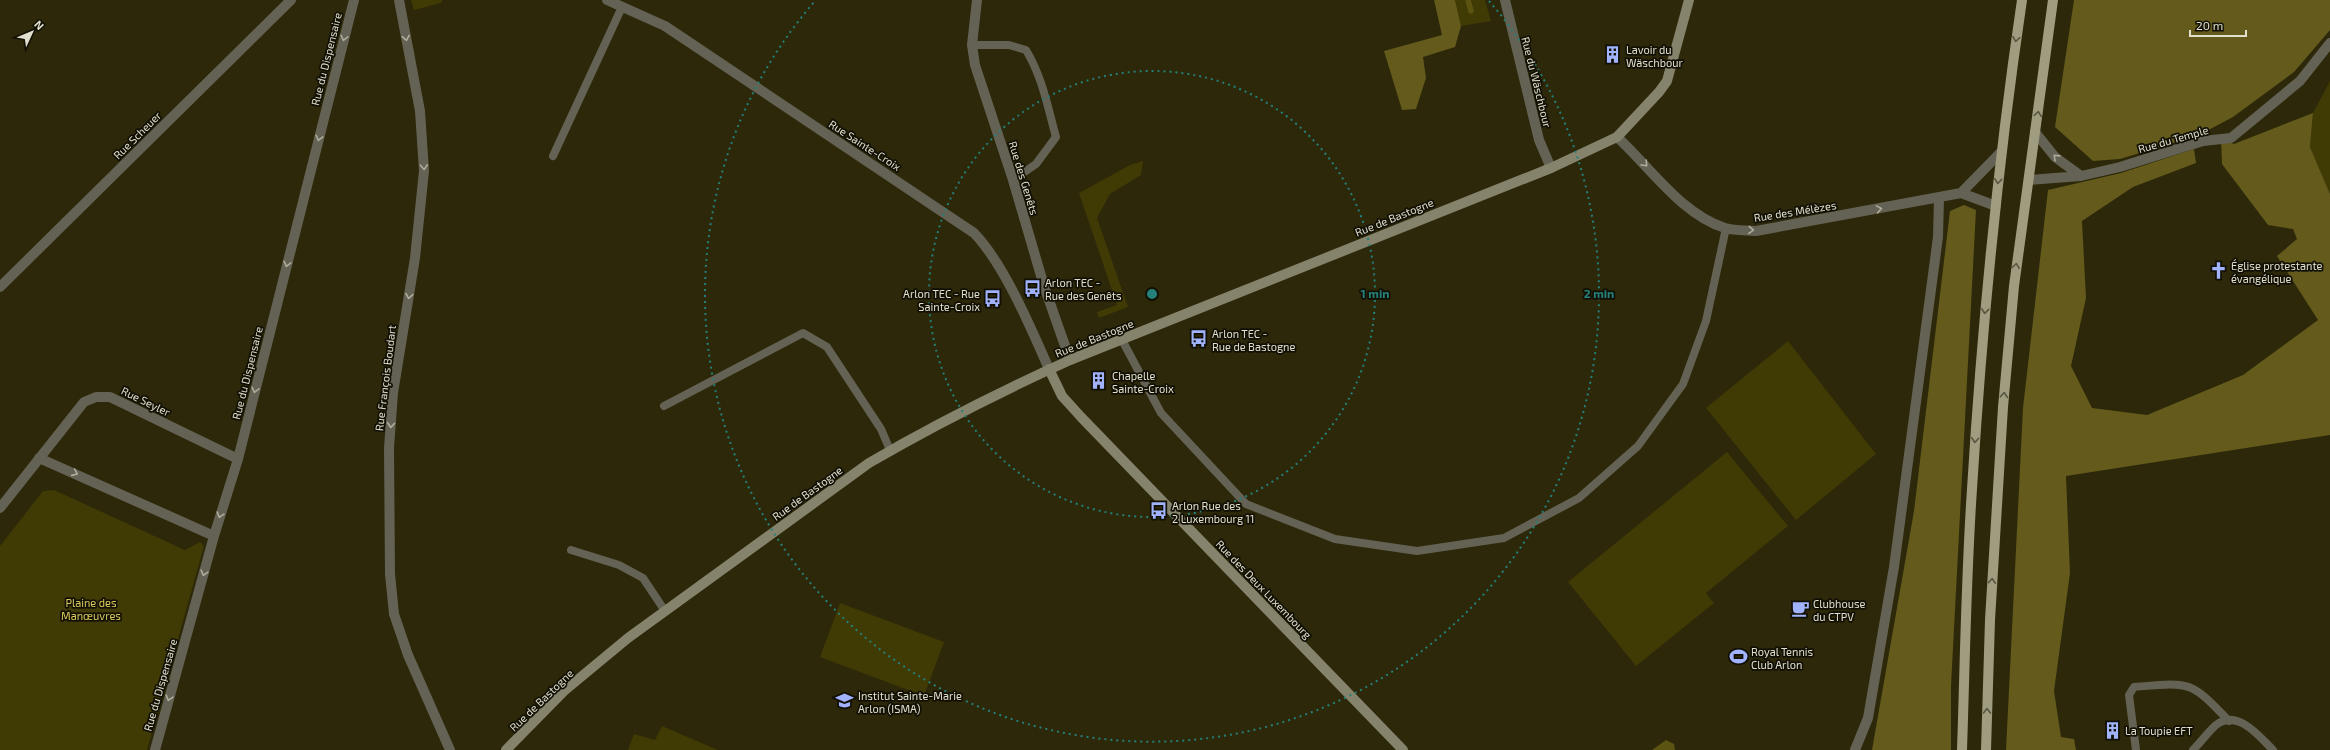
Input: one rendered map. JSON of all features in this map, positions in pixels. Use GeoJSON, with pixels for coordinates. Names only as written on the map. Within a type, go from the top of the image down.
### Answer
{"type":"FeatureCollection","features":[{"type":"Feature","properties":{"kind":"main road","name":"Rue de Bastogne"},"geometry":{"type":"LineString","coordinates":[[506,750],[564,691],[665,611],[869,463],[890,450],[1049,369],[1551,168],[1617,137],[1654,98],[1667,81],[1689,0]]}},
{"type":"Feature","properties":{"kind":"main road"},"geometry":{"type":"LineString","coordinates":[[1962,750],[1972,490],[1984,319],[2002,150],[2022,0]]}},
{"type":"Feature","properties":{"kind":"main road"},"geometry":{"type":"LineString","coordinates":[[1986,750],[1990,620],[2003,407],[2014,286],[2053,0]]}},
{"type":"Feature","properties":{"kind":"main road","name":"Rue des Deux Luxembourg"},"geometry":{"type":"LineString","coordinates":[[1049,369],[1062,396],[1081,417],[1403,750]]}},
{"type":"Feature","properties":{"kind":"street","name":"Rue Scheuer"},"geometry":{"type":"LineString","coordinates":[[0,287],[291,0]]}},
{"type":"Feature","properties":{"kind":"street","name":"Rue du Dispensaire"},"geometry":{"type":"LineString","coordinates":[[154,750],[214,536],[238,459],[354,0]]}},
{"type":"Feature","properties":{"kind":"street","name":"Rue François Boudart"},"geometry":{"type":"LineString","coordinates":[[399,0],[420,111],[424,171],[415,258],[393,393],[389,448],[390,574],[394,614],[408,655],[450,750]]}},
{"type":"Feature","properties":{"kind":"street","name":"Rue Sainte-Croix"},"geometry":{"type":"LineString","coordinates":[[607,0],[666,26],[974,233],[986,245],[998,264],[1049,369]]}},
{"type":"Feature","properties":{"kind":"street","name":"Rue des Genêts"},"geometry":{"type":"LineString","coordinates":[[977,0],[972,45],[976,65],[1013,180],[1044,286],[1070,360]]}},
{"type":"Feature","properties":{"kind":"street","name":"Rue du Wäschbour"},"geometry":{"type":"LineString","coordinates":[[1505,0],[1539,140],[1551,168]]}},
{"type":"Feature","properties":{"kind":"street","name":"Rue du Temple"},"geometry":{"type":"LineString","coordinates":[[2029,180],[2081,176],[2120,167],[2203,141],[2231,138],[2300,81],[2330,43]]}},
{"type":"Feature","properties":{"kind":"street"},"geometry":{"type":"LineString","coordinates":[[2035,132],[2055,158],[2081,176]]}},
{"type":"Feature","properties":{"kind":"street","name":"Rue des Mélèzes"},"geometry":{"type":"LineString","coordinates":[[1617,137],[1675,196],[1698,214],[1726,228],[1756,231],[1961,193]]}},
{"type":"Feature","properties":{"kind":"street"},"geometry":{"type":"LineString","coordinates":[[1996,206],[1961,193],[2002,150]]}},
{"type":"Feature","properties":{"kind":"street"},"geometry":{"type":"LineString","coordinates":[[1855,750],[1868,718],[1894,567],[1938,237],[1939,198]]}},
{"type":"Feature","properties":{"kind":"street","name":"Rue Seyler"},"geometry":{"type":"LineString","coordinates":[[0,508],[84,402],[96,397],[110,397],[238,459]]}},
{"type":"Feature","properties":{"kind":"street"},"geometry":{"type":"LineString","coordinates":[[39,458],[214,536]]}},
{"type":"Feature","properties":{"kind":"lane"},"geometry":{"type":"LineString","coordinates":[[553,156],[622,7]]}},
{"type":"Feature","properties":{"kind":"lane"},"geometry":{"type":"LineString","coordinates":[[972,45],[1009,45],[1026,50],[1033,62],[1046,102],[1056,137],[1036,164],[1013,180]]}},
{"type":"Feature","properties":{"kind":"lane"},"geometry":{"type":"LineString","coordinates":[[1122,340],[1161,413],[1246,504],[1335,539],[1417,551],[1504,538],[1578,498],[1638,446],[1683,384],[1706,321],[1726,228]]}},
{"type":"Feature","properties":{"kind":"lane"},"geometry":{"type":"LineString","coordinates":[[664,406],[803,333],[827,347],[881,428],[890,450]]}},
{"type":"Feature","properties":{"kind":"lane"},"geometry":{"type":"LineString","coordinates":[[571,550],[619,565],[643,578],[665,611]]}},
{"type":"Feature","properties":{"kind":"lane"},"geometry":{"type":"LineString","coordinates":[[2136,750],[2129,695],[2134,687],[2175,683],[2192,686],[2207,698],[2229,721]]}},
{"type":"Feature","properties":{"kind":"lane"},"geometry":{"type":"LineString","coordinates":[[2193,750],[2218,724],[2229,721],[2245,723],[2272,750]]}},
{"type":"Feature","properties":{"kind":"green space"},"geometry":{"type":"Polygon","coordinates":[[[411,0],[443,0],[441,3],[414,10],[411,0]]]}},
{"type":"Feature","properties":{"kind":"green space"},"geometry":{"type":"Polygon","coordinates":[[[1455,0],[1485,0],[1491,21],[1461,26],[1455,0]]]}},
{"type":"Feature","properties":{"kind":"green space"},"geometry":{"type":"Polygon","coordinates":[[[2330,81],[2330,194],[2310,147],[2313,113],[2330,81]]]}},
{"type":"Feature","properties":{"kind":"green space"},"geometry":{"type":"Polygon","coordinates":[[[1143,161],[1141,175],[1110,194],[1097,218],[1128,307],[1099,318],[1097,312],[1117,305],[1079,193],[1130,165],[1143,161]]]}},
{"type":"Feature","properties":{"kind":"green space"},"geometry":{"type":"Polygon","coordinates":[[[1788,341],[1876,454],[1796,520],[1706,408],[1788,341]]]}},
{"type":"Feature","properties":{"kind":"green space"},"geometry":{"type":"Polygon","coordinates":[[[1727,452],[1788,526],[1706,593],[1714,603],[1636,666],[1568,582],[1727,452]]]}},
{"type":"Feature","properties":{"kind":"green space","name":"Plaine des Manœuvres"},"geometry":{"type":"Polygon","coordinates":[[[54,490],[185,550],[200,542],[204,546],[147,750],[0,750],[0,546],[43,491],[54,490]]]}},
{"type":"Feature","properties":{"kind":"green space"},"geometry":{"type":"Polygon","coordinates":[[[840,603],[944,642],[924,696],[820,657],[840,603]]]}},
{"type":"Feature","properties":{"kind":"green space"},"geometry":{"type":"Polygon","coordinates":[[[662,726],[718,750],[628,750],[634,734],[655,740],[662,726]]]}},
{"type":"Feature","properties":{"kind":"shaded area"},"geometry":{"type":"Polygon","coordinates":[[[1434,0],[1455,0],[1461,26],[1455,47],[1423,57],[1426,78],[1416,109],[1402,110],[1384,51],[1442,35],[1434,0]]]}},
{"type":"Feature","properties":{"kind":"shaded area"},"geometry":{"type":"Polygon","coordinates":[[[2074,0],[2330,0],[2330,30],[2294,72],[2233,117],[2199,135],[2120,159],[2093,161],[2055,127],[2074,0]]]}},
{"type":"Feature","properties":{"kind":"shaded area"},"geometry":{"type":"Polygon","coordinates":[[[2313,113],[2310,147],[2330,194],[2330,435],[2066,476],[2070,573],[2054,691],[2061,737],[2074,739],[2076,750],[2006,750],[2023,408],[2048,190],[2121,173],[2194,149],[2196,163],[2133,187],[2082,221],[2086,298],[2071,366],[2092,408],[2147,415],[2243,375],[2318,320],[2277,256],[2297,239],[2293,229],[2268,225],[2222,164],[2221,139],[2234,144],[2313,113]]]}},
{"type":"Feature","properties":{"kind":"shaded area"},"geometry":{"type":"Polygon","coordinates":[[[1964,205],[1976,210],[1951,686],[1951,750],[1872,750],[1914,511],[1950,211],[1964,205]]]}},
{"type":"Feature","properties":{"kind":"shaded area"},"geometry":{"type":"Polygon","coordinates":[[[1666,740],[1674,744],[1675,750],[1652,750],[1666,740]]]}},
{"type":"Feature","properties":{"kind":"waterway"},"geometry":{"type":"LineString","coordinates":[[1468,0],[1471,11]]}},
{"type":"Feature","properties":{"kind":"place","name":"Lavoir du Wäschbour"},"geometry":{"type":"Point","coordinates":[1613,55]}},
{"type":"Feature","properties":{"kind":"place","name":"Église protestante évangélique"},"geometry":{"type":"Point","coordinates":[2218,271]}},
{"type":"Feature","properties":{"kind":"place","name":"Arlon TEC - Rue des Genêts"},"geometry":{"type":"Point","coordinates":[1032,288]}},
{"type":"Feature","properties":{"kind":"place","name":"Arlon TEC - Rue Sainte-Croix"},"geometry":{"type":"Point","coordinates":[993,299]}},
{"type":"Feature","properties":{"kind":"place","name":"Arlon TEC - Rue de Bastogne"},"geometry":{"type":"Point","coordinates":[1199,339]}},
{"type":"Feature","properties":{"kind":"place","name":"Chapelle Sainte-Croix"},"geometry":{"type":"Point","coordinates":[1099,381]}},
{"type":"Feature","properties":{"kind":"place","name":"Arlon Rue des 2 Luxembourg 11"},"geometry":{"type":"Point","coordinates":[1159,511]}},
{"type":"Feature","properties":{"kind":"place","name":"Clubhouse du CTPV"},"geometry":{"type":"Point","coordinates":[1800,609]}},
{"type":"Feature","properties":{"kind":"place","name":"Royal Tennis Club Arlon"},"geometry":{"type":"Point","coordinates":[1738,657]}},
{"type":"Feature","properties":{"kind":"place","name":"Institut Sainte-Marie Arlon (ISMA)"},"geometry":{"type":"Point","coordinates":[845,701]}},
{"type":"Feature","properties":{"kind":"place","name":"La Toupie EFT"},"geometry":{"type":"Point","coordinates":[2112,730]}}]}
